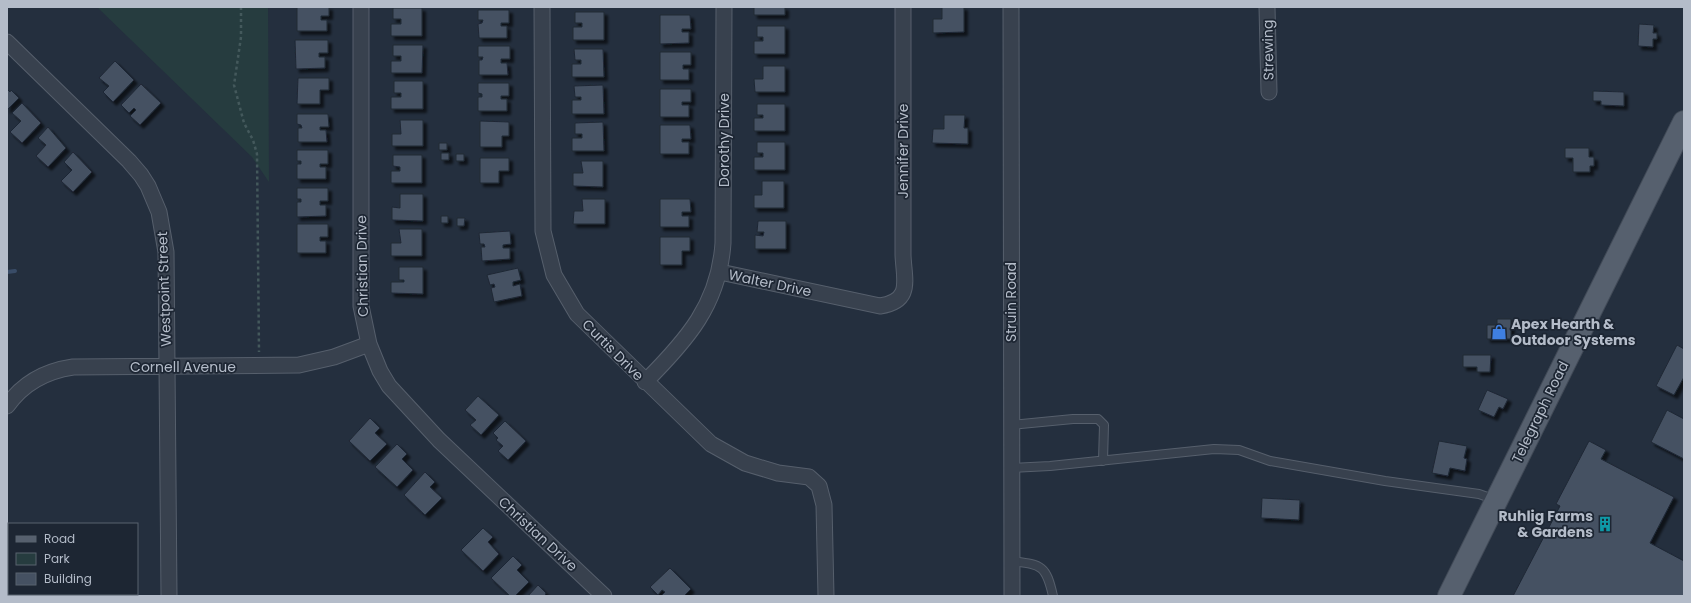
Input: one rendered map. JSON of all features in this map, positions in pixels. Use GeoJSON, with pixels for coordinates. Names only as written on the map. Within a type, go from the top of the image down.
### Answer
{"type":"FeatureCollection","features":[{"type":"Feature","properties":{"kind":"main road","name":"Telegraph Road"},"geometry":{"type":"LineString","coordinates":[[1449,596],[1684,122]]}},
{"type":"Feature","properties":{"kind":"street","name":"Christian Drive"},"geometry":{"type":"LineString","coordinates":[[361,7],[360,306],[369,344],[380,371],[389,386],[425,426],[604,596]]}},
{"type":"Feature","properties":{"kind":"street","name":"Curtis Drive"},"geometry":{"type":"LineString","coordinates":[[542,7],[542,231],[549,263],[554,275],[577,314],[699,434],[723,452],[745,463],[763,469],[809,477],[819,486],[824,505],[826,596]]}},
{"type":"Feature","properties":{"kind":"street","name":"Dorothy Drive"},"geometry":{"type":"LineString","coordinates":[[720,272],[724,243],[724,7]]}},
{"type":"Feature","properties":{"kind":"street","name":"Jennifer Drive"},"geometry":{"type":"LineString","coordinates":[[902,294],[906,283],[903,255],[903,7]]}},
{"type":"Feature","properties":{"kind":"street","name":"Struin Road"},"geometry":{"type":"LineString","coordinates":[[1011,7],[1012,596]]}},
{"type":"Feature","properties":{"kind":"street","name":"Strewing"},"geometry":{"type":"LineString","coordinates":[[1268,7],[1269,92]]}},
{"type":"Feature","properties":{"kind":"street","name":"Westpoint Street"},"geometry":{"type":"LineString","coordinates":[[7,42],[129,161],[141,175],[154,199],[163,225],[165,245],[169,596]]}},
{"type":"Feature","properties":{"kind":"street","name":"Walter Drive"},"geometry":{"type":"LineString","coordinates":[[645,382],[675,353],[698,323],[711,299],[720,272],[880,306],[890,305],[898,300],[902,294]]}},
{"type":"Feature","properties":{"kind":"street","name":"Cornell Avenue"},"geometry":{"type":"LineString","coordinates":[[7,406],[24,387],[36,379],[59,369],[73,367],[299,365],[334,357],[369,344]]}},
{"type":"Feature","properties":{"kind":"lane"},"geometry":{"type":"LineString","coordinates":[[1011,425],[1073,419],[1098,419],[1104,425],[1102,461]]}},
{"type":"Feature","properties":{"kind":"lane"},"geometry":{"type":"LineString","coordinates":[[1011,468],[1102,461],[1214,449],[1239,450],[1270,460],[1385,481],[1479,494],[1496,500]]}},
{"type":"Feature","properties":{"kind":"lane"},"geometry":{"type":"LineString","coordinates":[[1012,561],[1036,564],[1049,576],[1054,596]]}},
{"type":"Feature","properties":{"kind":"path"},"geometry":{"type":"LineString","coordinates":[[241,7],[240,38],[234,85],[244,123],[253,140],[257,154],[259,352]]}},
{"type":"Feature","properties":{"kind":"green space"},"geometry":{"type":"Polygon","coordinates":[[[97,7],[268,7],[269,182],[252,157],[97,7]]]}},
{"type":"Feature","properties":{"kind":"building"},"geometry":{"type":"Polygon","coordinates":[[[297,7],[329,7],[329,16],[321,16],[321,20],[327,20],[327,31],[297,31],[297,7]]]}},
{"type":"Feature","properties":{"kind":"building"},"geometry":{"type":"Polygon","coordinates":[[[754,7],[785,7],[785,15],[754,15],[754,7]]]}},
{"type":"Feature","properties":{"kind":"building"},"geometry":{"type":"Polygon","coordinates":[[[942,7],[964,7],[964,32],[933,33],[933,19],[942,19],[942,7]]]}},
{"type":"Feature","properties":{"kind":"building"},"geometry":{"type":"Polygon","coordinates":[[[393,8],[422,8],[422,36],[391,36],[391,24],[401,24],[401,19],[393,19],[393,8]]]}},
{"type":"Feature","properties":{"kind":"building"},"geometry":{"type":"Polygon","coordinates":[[[478,10],[509,10],[509,23],[501,23],[501,26],[507,26],[507,38],[479,38],[478,24],[482,23],[483,20],[478,20],[478,10]]]}},
{"type":"Feature","properties":{"kind":"building"},"geometry":{"type":"Polygon","coordinates":[[[575,12],[604,12],[604,40],[573,40],[573,27],[582,27],[582,23],[575,23],[575,12]]]}},
{"type":"Feature","properties":{"kind":"building"},"geometry":{"type":"Polygon","coordinates":[[[660,15],[690,15],[691,29],[682,29],[682,32],[689,32],[689,43],[660,44],[660,15]]]}},
{"type":"Feature","properties":{"kind":"building"},"geometry":{"type":"Polygon","coordinates":[[[1639,24],[1654,25],[1653,33],[1657,33],[1657,39],[1653,39],[1653,47],[1638,46],[1639,24]]]}},
{"type":"Feature","properties":{"kind":"building"},"geometry":{"type":"Polygon","coordinates":[[[757,26],[785,26],[785,54],[754,54],[754,41],[763,41],[763,37],[757,37],[757,26]]]}},
{"type":"Feature","properties":{"kind":"building"},"geometry":{"type":"Polygon","coordinates":[[[295,40],[328,40],[328,53],[319,53],[319,57],[325,57],[325,68],[296,69],[295,40]]]}},
{"type":"Feature","properties":{"kind":"building"},"geometry":{"type":"Polygon","coordinates":[[[393,45],[423,45],[422,73],[391,73],[391,61],[401,61],[401,56],[393,56],[393,45]]]}},
{"type":"Feature","properties":{"kind":"building"},"geometry":{"type":"Polygon","coordinates":[[[478,46],[510,46],[510,59],[501,59],[501,63],[507,63],[508,75],[479,75],[479,60],[482,60],[483,57],[478,57],[478,46]]]}},
{"type":"Feature","properties":{"kind":"building"},"geometry":{"type":"Polygon","coordinates":[[[574,49],[603,49],[604,77],[572,77],[572,64],[581,64],[581,60],[575,60],[574,49]]]}},
{"type":"Feature","properties":{"kind":"building"},"geometry":{"type":"Polygon","coordinates":[[[660,52],[691,52],[691,65],[683,65],[683,69],[689,69],[689,80],[660,80],[660,52]]]}},
{"type":"Feature","properties":{"kind":"building"},"geometry":{"type":"Polygon","coordinates":[[[115,61],[134,80],[113,102],[103,92],[109,86],[99,78],[115,61]]]}},
{"type":"Feature","properties":{"kind":"building"},"geometry":{"type":"Polygon","coordinates":[[[763,66],[785,66],[785,92],[755,92],[754,79],[763,79],[763,66]]]}},
{"type":"Feature","properties":{"kind":"building"},"geometry":{"type":"Polygon","coordinates":[[[298,78],[329,78],[329,90],[320,90],[320,104],[297,104],[298,78]]]}},
{"type":"Feature","properties":{"kind":"building"},"geometry":{"type":"Polygon","coordinates":[[[394,81],[423,81],[423,109],[391,109],[391,97],[401,97],[401,93],[394,93],[394,81]]]}},
{"type":"Feature","properties":{"kind":"building"},"geometry":{"type":"Polygon","coordinates":[[[478,83],[509,83],[509,96],[501,96],[501,99],[507,99],[507,111],[478,111],[478,97],[482,97],[482,94],[478,93],[478,83]]]}},
{"type":"Feature","properties":{"kind":"building"},"geometry":{"type":"Polygon","coordinates":[[[141,84],[161,103],[140,125],[130,116],[136,110],[134,108],[129,113],[121,105],[141,84]]]}},
{"type":"Feature","properties":{"kind":"building"},"geometry":{"type":"Polygon","coordinates":[[[603,85],[604,114],[572,114],[572,100],[581,100],[581,97],[575,97],[574,86],[603,85]]]}},
{"type":"Feature","properties":{"kind":"building"},"geometry":{"type":"Polygon","coordinates":[[[7,89],[10,92],[11,90],[19,98],[7,110],[7,89]]]}},
{"type":"Feature","properties":{"kind":"building"},"geometry":{"type":"Polygon","coordinates":[[[660,89],[691,89],[691,102],[682,102],[682,105],[689,105],[689,117],[660,117],[660,89]]]}},
{"type":"Feature","properties":{"kind":"building"},"geometry":{"type":"Polygon","coordinates":[[[1593,91],[1624,92],[1624,106],[1601,105],[1601,101],[1593,101],[1593,91]]]}},
{"type":"Feature","properties":{"kind":"building"},"geometry":{"type":"Polygon","coordinates":[[[22,103],[41,123],[22,143],[10,132],[21,121],[12,113],[22,103]]]}},
{"type":"Feature","properties":{"kind":"building"},"geometry":{"type":"Polygon","coordinates":[[[757,104],[785,104],[785,131],[754,131],[754,118],[763,118],[763,115],[757,115],[757,104]]]}},
{"type":"Feature","properties":{"kind":"building"},"geometry":{"type":"Polygon","coordinates":[[[297,114],[328,114],[329,127],[320,127],[320,130],[326,130],[327,142],[298,142],[298,128],[302,128],[301,125],[297,124],[297,114]]]}},
{"type":"Feature","properties":{"kind":"building"},"geometry":{"type":"Polygon","coordinates":[[[944,115],[965,115],[964,128],[968,128],[968,144],[932,143],[933,129],[944,129],[944,115]]]}},
{"type":"Feature","properties":{"kind":"building"},"geometry":{"type":"Polygon","coordinates":[[[400,120],[423,120],[423,146],[392,146],[392,134],[401,134],[400,120]]]}},
{"type":"Feature","properties":{"kind":"building"},"geometry":{"type":"Polygon","coordinates":[[[480,121],[509,122],[509,136],[502,136],[502,147],[480,147],[480,121]]]}},
{"type":"Feature","properties":{"kind":"building"},"geometry":{"type":"Polygon","coordinates":[[[603,122],[604,151],[572,151],[572,138],[582,138],[582,134],[575,134],[575,123],[603,122]]]}},
{"type":"Feature","properties":{"kind":"building"},"geometry":{"type":"Polygon","coordinates":[[[660,125],[690,125],[691,139],[682,139],[682,142],[689,142],[689,154],[660,154],[660,125]]]}},
{"type":"Feature","properties":{"kind":"building"},"geometry":{"type":"Polygon","coordinates":[[[48,127],[66,148],[48,167],[36,156],[46,145],[38,138],[48,127]]]}},
{"type":"Feature","properties":{"kind":"building"},"geometry":{"type":"Polygon","coordinates":[[[757,142],[785,142],[785,170],[754,170],[754,157],[763,157],[763,153],[757,153],[757,142]]]}},
{"type":"Feature","properties":{"kind":"building"},"geometry":{"type":"Polygon","coordinates":[[[439,143],[447,143],[447,150],[439,150],[439,143]]]}},
{"type":"Feature","properties":{"kind":"building"},"geometry":{"type":"Polygon","coordinates":[[[1565,148],[1589,148],[1589,157],[1594,157],[1594,166],[1590,166],[1590,172],[1573,172],[1573,158],[1565,158],[1565,148]]]}},
{"type":"Feature","properties":{"kind":"building"},"geometry":{"type":"Polygon","coordinates":[[[297,150],[328,150],[328,164],[320,164],[320,167],[326,167],[326,179],[297,179],[297,164],[301,164],[301,161],[297,161],[297,150]]]}},
{"type":"Feature","properties":{"kind":"building"},"geometry":{"type":"Polygon","coordinates":[[[73,152],[92,172],[73,192],[61,181],[72,170],[64,162],[73,152]]]}},
{"type":"Feature","properties":{"kind":"building"},"geometry":{"type":"Polygon","coordinates":[[[441,153],[449,153],[449,160],[441,160],[441,153]]]}},
{"type":"Feature","properties":{"kind":"building"},"geometry":{"type":"Polygon","coordinates":[[[456,154],[464,154],[464,161],[456,161],[456,154]]]}},
{"type":"Feature","properties":{"kind":"building"},"geometry":{"type":"Polygon","coordinates":[[[393,155],[422,155],[422,183],[391,183],[391,171],[400,171],[400,167],[393,166],[393,155]]]}},
{"type":"Feature","properties":{"kind":"building"},"geometry":{"type":"Polygon","coordinates":[[[480,158],[509,158],[509,171],[499,171],[499,183],[480,183],[480,158]]]}},
{"type":"Feature","properties":{"kind":"building"},"geometry":{"type":"Polygon","coordinates":[[[581,161],[603,161],[603,187],[573,186],[573,173],[583,173],[581,161]]]}},
{"type":"Feature","properties":{"kind":"building"},"geometry":{"type":"Polygon","coordinates":[[[762,181],[784,181],[784,208],[754,208],[754,195],[762,195],[762,181]]]}},
{"type":"Feature","properties":{"kind":"building"},"geometry":{"type":"Polygon","coordinates":[[[297,188],[328,188],[328,201],[320,201],[320,205],[326,205],[326,216],[297,217],[297,202],[301,202],[301,199],[297,199],[297,188]]]}},
{"type":"Feature","properties":{"kind":"building"},"geometry":{"type":"Polygon","coordinates":[[[400,194],[423,194],[423,221],[392,220],[392,207],[400,208],[400,194]]]}},
{"type":"Feature","properties":{"kind":"building"},"geometry":{"type":"Polygon","coordinates":[[[582,199],[605,199],[605,224],[573,224],[574,211],[583,211],[582,199]]]}},
{"type":"Feature","properties":{"kind":"building"},"geometry":{"type":"Polygon","coordinates":[[[660,199],[690,199],[691,212],[682,212],[682,216],[689,216],[689,227],[660,227],[660,199]]]}},
{"type":"Feature","properties":{"kind":"building"},"geometry":{"type":"Polygon","coordinates":[[[441,216],[448,216],[448,223],[441,223],[441,216]]]}},
{"type":"Feature","properties":{"kind":"building"},"geometry":{"type":"Polygon","coordinates":[[[457,218],[465,218],[464,226],[457,226],[457,218]]]}},
{"type":"Feature","properties":{"kind":"building"},"geometry":{"type":"Polygon","coordinates":[[[758,221],[786,221],[786,249],[755,249],[755,235],[763,236],[764,232],[757,232],[758,221]]]}},
{"type":"Feature","properties":{"kind":"building"},"geometry":{"type":"Polygon","coordinates":[[[297,224],[328,224],[328,237],[320,237],[320,241],[326,241],[326,253],[297,253],[297,224]]]}},
{"type":"Feature","properties":{"kind":"building"},"geometry":{"type":"Polygon","coordinates":[[[399,229],[422,229],[422,256],[391,256],[391,243],[401,243],[399,229]]]}},
{"type":"Feature","properties":{"kind":"building"},"geometry":{"type":"Polygon","coordinates":[[[510,231],[511,244],[503,245],[503,248],[510,248],[510,259],[482,261],[481,247],[485,247],[484,244],[480,244],[479,233],[510,231]]]}},
{"type":"Feature","properties":{"kind":"building"},"geometry":{"type":"Polygon","coordinates":[[[660,237],[690,237],[690,251],[682,251],[682,265],[660,265],[660,237]]]}},
{"type":"Feature","properties":{"kind":"building"},"geometry":{"type":"Polygon","coordinates":[[[399,267],[423,267],[423,294],[391,293],[391,282],[404,282],[404,280],[399,280],[399,267]]]}},
{"type":"Feature","properties":{"kind":"building"},"geometry":{"type":"Polygon","coordinates":[[[518,268],[521,280],[513,282],[513,286],[520,284],[522,296],[494,302],[491,288],[495,287],[494,284],[490,285],[487,275],[518,268]]]}},
{"type":"Feature","properties":{"kind":"building","name":"Apex Hearth & Outdoor Systems"},"geometry":{"type":"Polygon","coordinates":[[[1497,319],[1511,319],[1511,339],[1487,339],[1487,325],[1497,325],[1497,319]]]}},
{"type":"Feature","properties":{"kind":"building"},"geometry":{"type":"Polygon","coordinates":[[[1677,345],[1684,349],[1684,377],[1674,395],[1656,386],[1677,345]]]}},
{"type":"Feature","properties":{"kind":"building"},"geometry":{"type":"Polygon","coordinates":[[[1463,355],[1491,355],[1490,372],[1477,372],[1477,367],[1463,367],[1463,355]]]}},
{"type":"Feature","properties":{"kind":"building"},"geometry":{"type":"Polygon","coordinates":[[[1487,390],[1508,399],[1503,409],[1499,407],[1494,417],[1478,410],[1487,390]]]}},
{"type":"Feature","properties":{"kind":"building"},"geometry":{"type":"Polygon","coordinates":[[[478,396],[499,415],[481,435],[470,425],[476,420],[465,410],[478,396]]]}},
{"type":"Feature","properties":{"kind":"building"},"geometry":{"type":"Polygon","coordinates":[[[1667,410],[1684,419],[1684,459],[1651,442],[1667,410]]]}},
{"type":"Feature","properties":{"kind":"building"},"geometry":{"type":"Polygon","coordinates":[[[370,418],[380,428],[375,433],[387,444],[370,461],[349,441],[370,418]]]}},
{"type":"Feature","properties":{"kind":"building"},"geometry":{"type":"Polygon","coordinates":[[[505,421],[526,441],[508,460],[498,451],[503,446],[496,440],[498,438],[493,433],[505,421]]]}},
{"type":"Feature","properties":{"kind":"building"},"geometry":{"type":"Polygon","coordinates":[[[1439,441],[1467,446],[1464,458],[1467,459],[1465,471],[1450,468],[1448,476],[1432,473],[1439,441]]]}},
{"type":"Feature","properties":{"kind":"building","name":"Ruhlig Farms & Gardens"},"geometry":{"type":"Polygon","coordinates":[[[1589,441],[1606,450],[1601,459],[1674,497],[1650,543],[1684,561],[1684,596],[1513,596],[1560,506],[1556,504],[1589,441]]]}},
{"type":"Feature","properties":{"kind":"building"},"geometry":{"type":"Polygon","coordinates":[[[397,444],[407,454],[402,459],[413,470],[397,487],[375,467],[397,444]]]}},
{"type":"Feature","properties":{"kind":"building"},"geometry":{"type":"Polygon","coordinates":[[[425,472],[435,482],[430,487],[442,498],[425,515],[404,495],[425,472]]]}},
{"type":"Feature","properties":{"kind":"building"},"geometry":{"type":"Polygon","coordinates":[[[1262,498],[1300,500],[1299,520],[1261,518],[1262,498]]]}},
{"type":"Feature","properties":{"kind":"building"},"geometry":{"type":"Polygon","coordinates":[[[483,528],[493,537],[488,542],[499,554],[483,571],[461,550],[483,528]]]}},
{"type":"Feature","properties":{"kind":"building"},"geometry":{"type":"Polygon","coordinates":[[[513,556],[522,565],[517,570],[529,582],[515,596],[510,596],[491,578],[513,556]]]}},
{"type":"Feature","properties":{"kind":"building"},"geometry":{"type":"Polygon","coordinates":[[[670,568],[691,589],[684,596],[661,596],[665,592],[662,590],[658,595],[650,587],[670,568]]]}},
{"type":"Feature","properties":{"kind":"building"},"geometry":{"type":"Polygon","coordinates":[[[538,585],[546,593],[545,596],[528,596],[538,585]]]}},
{"type":"Feature","properties":{"kind":"waterway"},"geometry":{"type":"LineString","coordinates":[[7,272],[15,271]]}},
{"type":"Feature","properties":{"kind":"place","name":"Apex Hearth & Outdoor Systems"},"geometry":{"type":"Point","coordinates":[1499,332]}},
{"type":"Feature","properties":{"kind":"place","name":"Ruhlig Farms & Gardens"},"geometry":{"type":"Point","coordinates":[1605,524]}}]}
